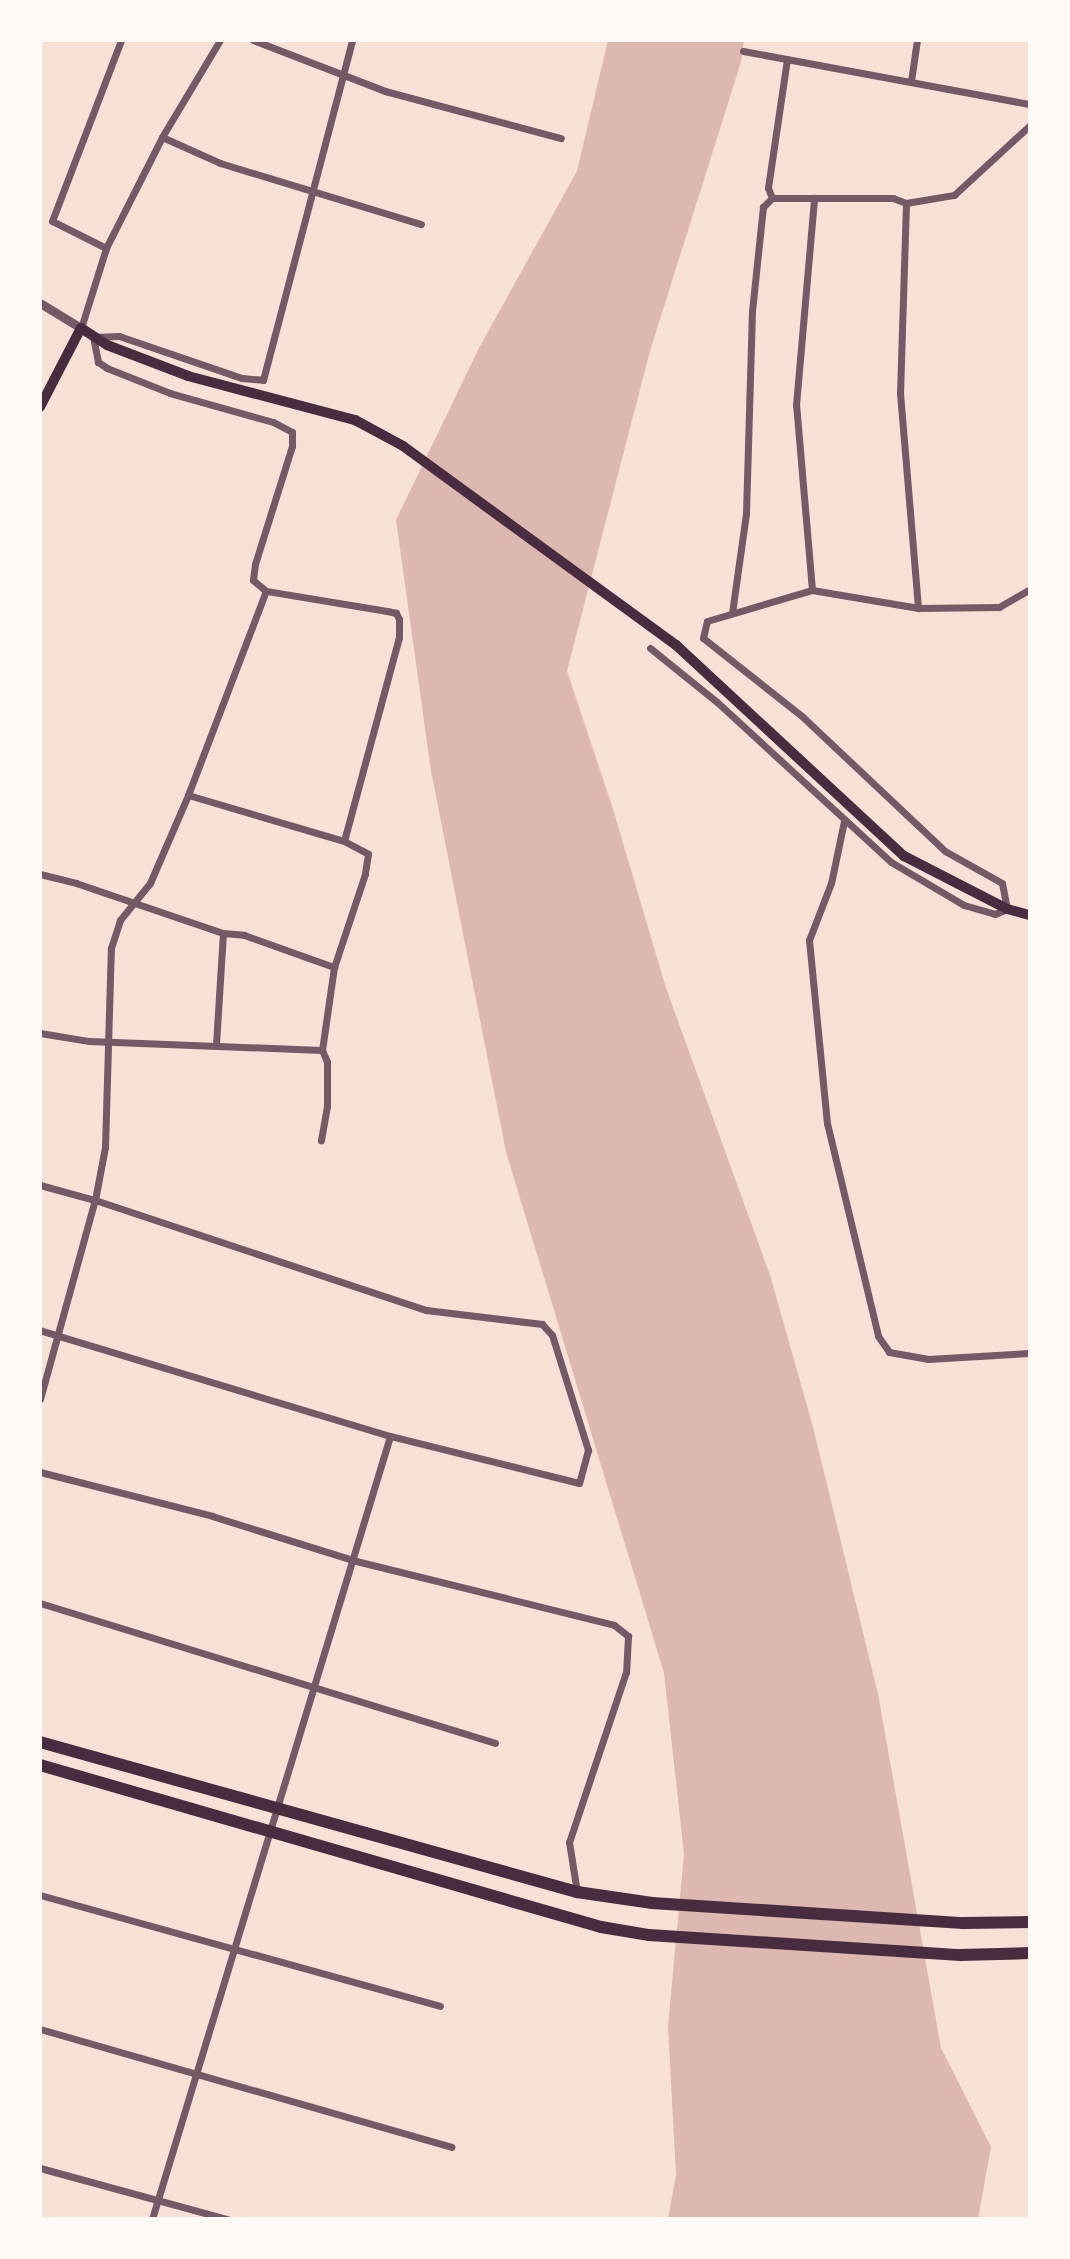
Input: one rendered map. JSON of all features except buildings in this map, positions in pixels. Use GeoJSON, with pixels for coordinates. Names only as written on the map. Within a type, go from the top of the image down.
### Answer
{"type":"FeatureCollection","features":[{"type":"Feature","properties":{"kind":"main road"},"geometry":{"type":"LineString","coordinates":[[40,407],[81,328],[107,345],[188,376],[355,421],[403,446],[676,645],[904,856],[1007,909],[1030,915]]}},
{"type":"Feature","properties":{"kind":"main road"},"geometry":{"type":"LineString","coordinates":[[40,1742],[577,1892],[652,1903],[963,1923],[1030,1922]]}},
{"type":"Feature","properties":{"kind":"main road"},"geometry":{"type":"LineString","coordinates":[[40,1765],[601,1927],[649,1935],[960,1955],[1030,1953]]}},
{"type":"Feature","properties":{"kind":"street"},"geometry":{"type":"LineString","coordinates":[[106,248],[52,222],[121,40]]}},
{"type":"Feature","properties":{"kind":"street"},"geometry":{"type":"LineString","coordinates":[[40,303],[81,328],[106,248],[162,137],[220,40]]}},
{"type":"Feature","properties":{"kind":"street"},"geometry":{"type":"LineString","coordinates":[[253,40],[343,76],[408,98],[561,138]]}},
{"type":"Feature","properties":{"kind":"street"},"geometry":{"type":"LineString","coordinates":[[344,841],[399,638],[399,619],[396,613],[387,611],[266,591],[253,580],[255,564],[292,446],[292,432],[273,422],[170,393],[107,368],[98,362],[93,337],[119,336],[242,378],[263,380],[352,40]]}},
{"type":"Feature","properties":{"kind":"street"},"geometry":{"type":"LineString","coordinates":[[911,81],[916,40]]}},
{"type":"Feature","properties":{"kind":"street"},"geometry":{"type":"LineString","coordinates":[[743,51],[1030,104]]}},
{"type":"Feature","properties":{"kind":"street"},"geometry":{"type":"LineString","coordinates":[[772,198],[768,188],[787,59]]}},
{"type":"Feature","properties":{"kind":"street"},"geometry":{"type":"LineString","coordinates":[[732,613],[746,513],[752,311],[763,207],[772,198],[893,198],[906,203],[954,195],[1030,125]]}},
{"type":"Feature","properties":{"kind":"street"},"geometry":{"type":"LineString","coordinates":[[162,137],[220,163],[421,224]]}},
{"type":"Feature","properties":{"kind":"street"},"geometry":{"type":"LineString","coordinates":[[812,590],[796,405],[814,198]]}},
{"type":"Feature","properties":{"kind":"street"},"geometry":{"type":"LineString","coordinates":[[906,203],[900,393],[918,608]]}},
{"type":"Feature","properties":{"kind":"street"},"geometry":{"type":"LineString","coordinates":[[650,649],[717,702],[891,862],[964,905],[995,914],[1007,909],[1002,883],[945,850],[803,717],[703,638],[707,621],[812,590],[918,608],[999,607],[1030,589]]}},
{"type":"Feature","properties":{"kind":"street"},"geometry":{"type":"LineString","coordinates":[[40,1399],[95,1200],[106,1147],[111,948],[120,920],[150,883],[188,795],[266,591]]}},
{"type":"Feature","properties":{"kind":"street"},"geometry":{"type":"LineString","coordinates":[[188,795],[344,841],[368,854],[365,874],[334,967],[322,1050],[327,1062],[327,1106],[321,1139]]}},
{"type":"Feature","properties":{"kind":"street"},"geometry":{"type":"LineString","coordinates":[[844,821],[831,883],[809,940],[827,1124],[878,1336],[889,1352],[929,1359],[1030,1353]]}},
{"type":"Feature","properties":{"kind":"street"},"geometry":{"type":"LineString","coordinates":[[40,874],[134,902],[223,933],[244,936],[334,967]]}},
{"type":"Feature","properties":{"kind":"street"},"geometry":{"type":"LineString","coordinates":[[216,1044],[223,933]]}},
{"type":"Feature","properties":{"kind":"street"},"geometry":{"type":"LineString","coordinates":[[40,1032],[89,1041],[322,1050]]}},
{"type":"Feature","properties":{"kind":"street"},"geometry":{"type":"LineString","coordinates":[[40,1185],[95,1200],[426,1310],[542,1324],[552,1335],[588,1450],[579,1483],[390,1436],[40,1330]]}},
{"type":"Feature","properties":{"kind":"street"},"geometry":{"type":"LineString","coordinates":[[152,2219],[390,1436]]}},
{"type":"Feature","properties":{"kind":"street"},"geometry":{"type":"LineString","coordinates":[[40,1472],[212,1516],[352,1560],[614,1625],[628,1636],[626,1672],[569,1842],[577,1892]]}},
{"type":"Feature","properties":{"kind":"street"},"geometry":{"type":"LineString","coordinates":[[40,1603],[495,1743]]}},
{"type":"Feature","properties":{"kind":"street"},"geometry":{"type":"LineString","coordinates":[[40,1895],[440,2006]]}},
{"type":"Feature","properties":{"kind":"street"},"geometry":{"type":"LineString","coordinates":[[40,2029],[451,2147]]}},
{"type":"Feature","properties":{"kind":"street"},"geometry":{"type":"LineString","coordinates":[[40,2168],[227,2219]]}},
{"type":"Feature","properties":{"kind":"shaded area"},"geometry":{"type":"Polygon","coordinates":[[[608,40],[744,40],[741,62],[650,351],[567,671],[613,809],[666,988],[770,1275],[813,1427],[878,1694],[941,2048],[991,2147],[978,2219],[668,2219],[676,2175],[668,2026],[684,1854],[664,1673],[506,1152],[431,771],[396,520],[479,348],[577,171],[608,40]]]}}]}
